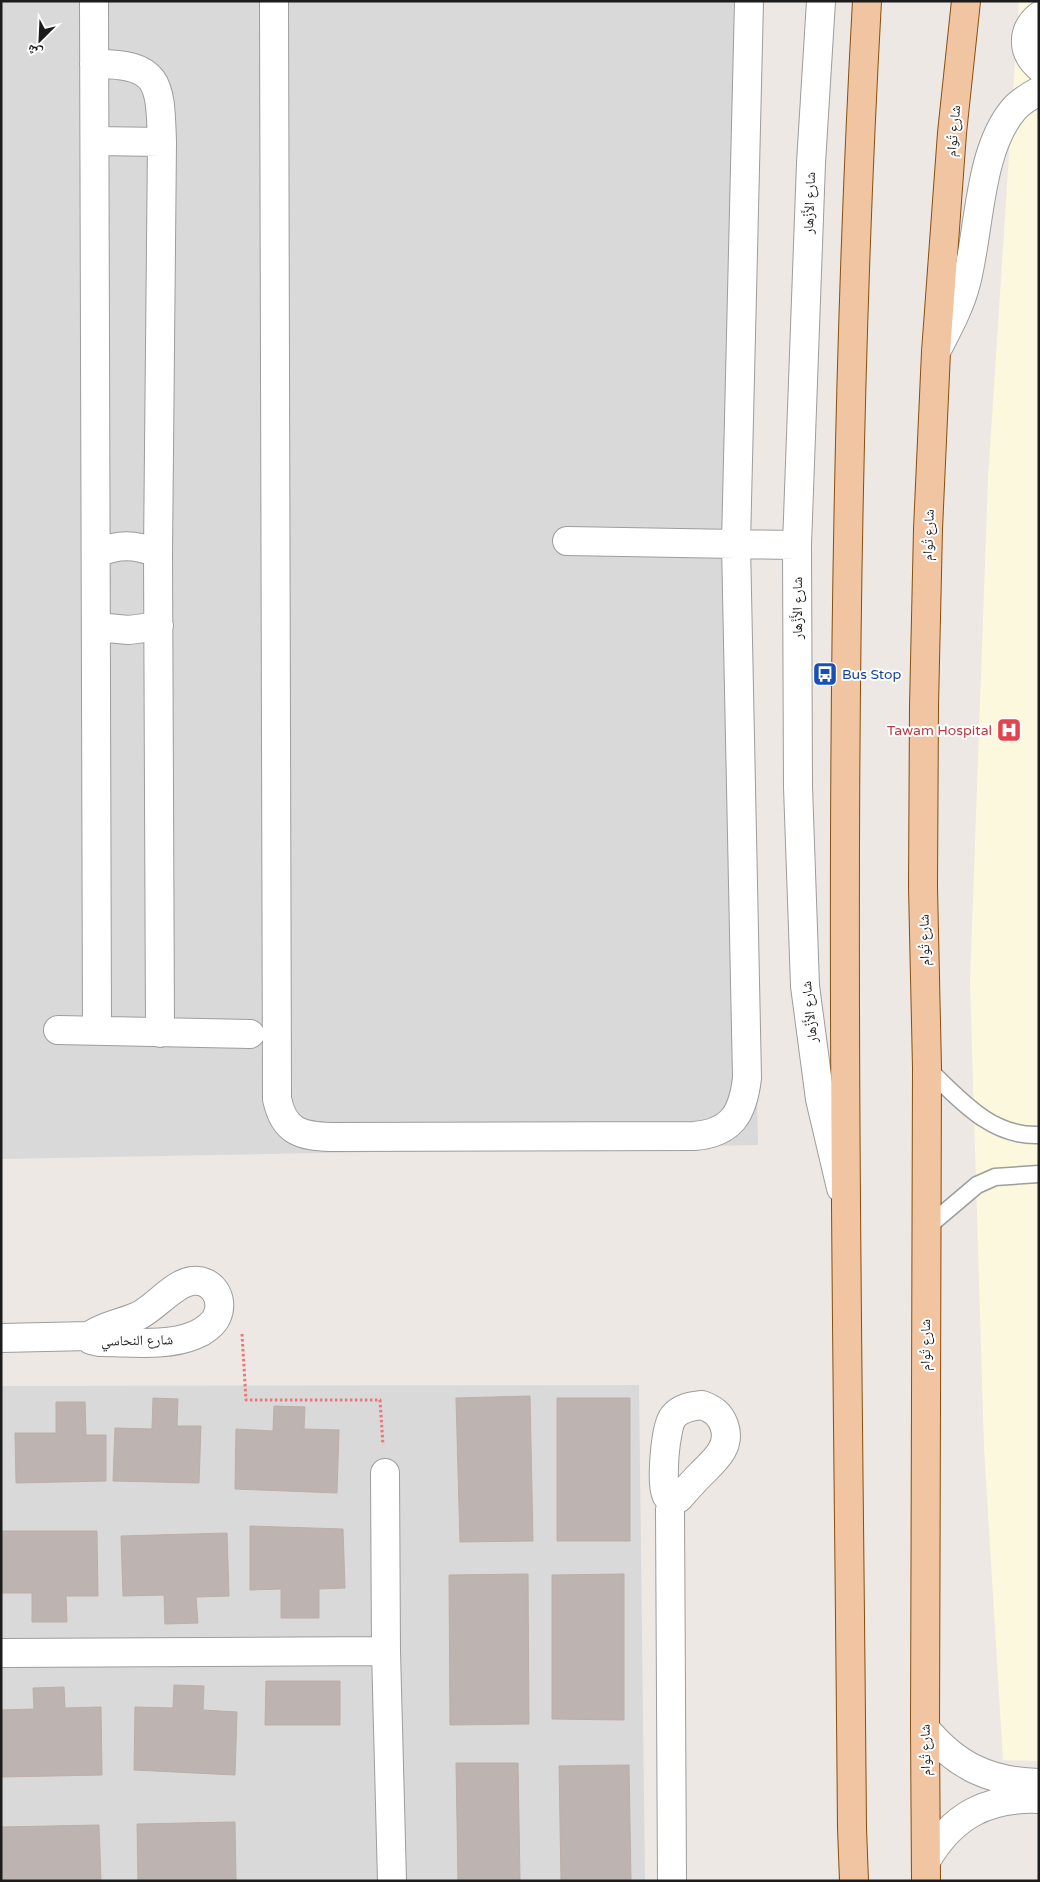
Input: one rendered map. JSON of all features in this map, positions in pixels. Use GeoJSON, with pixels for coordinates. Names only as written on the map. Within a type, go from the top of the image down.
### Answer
{"type":"FeatureCollection","features":[{"type":"Feature","properties":{"kind":"main road"},"geometry":{"type":"LineString","coordinates":[[854,1881],[845,953],[846,667],[857,176],[867,1]]}},
{"type":"Feature","properties":{"kind":"main road","name":"شارع تُوام"},"geometry":{"type":"LineString","coordinates":[[926,1871],[924,1728],[927,1068],[923,887],[924,706],[928,529],[936,352],[952,133],[966,1]]}},
{"type":"Feature","properties":{"kind":"street"},"geometry":{"type":"LineString","coordinates":[[94,1],[96,141],[97,1031]]}},
{"type":"Feature","properties":{"kind":"street"},"geometry":{"type":"LineString","coordinates":[[274,1],[276,1084],[280,1111],[285,1122],[307,1135],[325,1136],[686,1136],[711,1133],[733,1121],[742,1105],[747,1078],[736,544],[749,1]]}},
{"type":"Feature","properties":{"kind":"street","name":"شارع الأَزْهار"},"geometry":{"type":"LineString","coordinates":[[821,1],[811,163],[797,545],[798,787],[805,986],[820,1099],[847,1210]]}},
{"type":"Feature","properties":{"kind":"street"},"geometry":{"type":"LineString","coordinates":[[1039,16],[1027,30],[1025,39],[1026,49],[1030,58],[1039,67]]}},
{"type":"Feature","properties":{"kind":"street"},"geometry":{"type":"LineString","coordinates":[[94,64],[119,64],[144,72],[159,92],[162,142],[158,553],[160,1032]]}},
{"type":"Feature","properties":{"kind":"street"},"geometry":{"type":"LineString","coordinates":[[936,352],[966,285],[974,249],[986,172],[992,149],[1002,127],[1015,108],[1039,91]]}},
{"type":"Feature","properties":{"kind":"street"},"geometry":{"type":"LineString","coordinates":[[96,141],[162,142]]}},
{"type":"Feature","properties":{"kind":"street"},"geometry":{"type":"LineString","coordinates":[[567,541],[797,545]]}},
{"type":"Feature","properties":{"kind":"street"},"geometry":{"type":"LineString","coordinates":[[96,553],[111,548],[127,546],[143,547],[158,553]]}},
{"type":"Feature","properties":{"kind":"street"},"geometry":{"type":"LineString","coordinates":[[96,627],[129,630],[159,626]]}},
{"type":"Feature","properties":{"kind":"street"},"geometry":{"type":"LineString","coordinates":[[58,1030],[250,1034]]}},
{"type":"Feature","properties":{"kind":"street","name":"شارع النحاسي"},"geometry":{"type":"LineString","coordinates":[[1,1338],[90,1336],[91,1333],[147,1312],[183,1283],[193,1280],[214,1287],[219,1304],[217,1316],[209,1327],[196,1335],[179,1340],[100,1342],[91,1340],[90,1336]]}},
{"type":"Feature","properties":{"kind":"street"},"geometry":{"type":"LineString","coordinates":[[385,1473],[386,1651],[392,1881]]}},
{"type":"Feature","properties":{"kind":"street"},"geometry":{"type":"LineString","coordinates":[[672,1500],[670,1510],[672,1881]]}},
{"type":"Feature","properties":{"kind":"street"},"geometry":{"type":"LineString","coordinates":[[1,1652],[386,1651]]}},
{"type":"Feature","properties":{"kind":"street"},"geometry":{"type":"LineString","coordinates":[[924,1728],[950,1754],[973,1769],[999,1779],[1039,1783]]}},
{"type":"Feature","properties":{"kind":"street"},"geometry":{"type":"LineString","coordinates":[[926,1871],[945,1834],[971,1813],[1002,1801],[1039,1799]]}},
{"type":"Feature","properties":{"kind":"lane"},"geometry":{"type":"LineString","coordinates":[[927,1068],[962,1103],[986,1121],[1006,1130],[1029,1136],[1039,1135]]}},
{"type":"Feature","properties":{"kind":"lane"},"geometry":{"type":"LineString","coordinates":[[925,1229],[977,1185],[995,1177],[1039,1174]]}},
{"type":"Feature","properties":{"kind":"path"},"geometry":{"type":"LineString","coordinates":[[217,1316],[225,1315],[233,1318],[239,1322],[242,1329],[246,1400],[380,1400],[385,1473]]}},
{"type":"Feature","properties":{"kind":"shaded area"},"geometry":{"type":"Polygon","coordinates":[[[1,1],[736,1],[758,1145],[1,1159],[1,1]]]}},
{"type":"Feature","properties":{"kind":"shaded area","name":"Tawam Hospital"},"geometry":{"type":"Polygon","coordinates":[[[1019,1],[1039,1],[1039,1761],[1003,1760],[984,1447],[970,982],[988,479],[1019,1]]]}},
{"type":"Feature","properties":{"kind":"shaded area"},"geometry":{"type":"Polygon","coordinates":[[[639,1385],[645,1881],[1,1881],[1,1386],[639,1385]]]}},
{"type":"Feature","properties":{"kind":"building"},"geometry":{"type":"Polygon","coordinates":[[[530,1396],[533,1541],[460,1542],[456,1398],[530,1396]]]}},
{"type":"Feature","properties":{"kind":"building"},"geometry":{"type":"Polygon","coordinates":[[[153,1398],[178,1399],[177,1426],[201,1426],[199,1483],[113,1481],[115,1428],[152,1429],[153,1398]]]}},
{"type":"Feature","properties":{"kind":"building"},"geometry":{"type":"Polygon","coordinates":[[[557,1398],[630,1398],[630,1541],[557,1541],[557,1398]]]}},
{"type":"Feature","properties":{"kind":"building"},"geometry":{"type":"Polygon","coordinates":[[[56,1402],[85,1402],[86,1435],[106,1435],[106,1481],[16,1483],[15,1433],[56,1433],[56,1402]]]}},
{"type":"Feature","properties":{"kind":"building"},"geometry":{"type":"Polygon","coordinates":[[[274,1406],[305,1407],[304,1429],[339,1430],[337,1493],[235,1489],[236,1429],[273,1431],[274,1406]]]}},
{"type":"Feature","properties":{"kind":"building"},"geometry":{"type":"Polygon","coordinates":[[[250,1526],[343,1529],[345,1588],[319,1589],[319,1618],[281,1618],[281,1589],[250,1590],[250,1526]]]}},
{"type":"Feature","properties":{"kind":"building"},"geometry":{"type":"Polygon","coordinates":[[[1,1531],[97,1531],[98,1596],[66,1596],[67,1622],[32,1622],[32,1593],[2,1593],[1,1531]]]}},
{"type":"Feature","properties":{"kind":"building"},"geometry":{"type":"Polygon","coordinates":[[[227,1533],[229,1596],[196,1597],[198,1623],[165,1624],[164,1595],[123,1596],[121,1536],[227,1533]]]}},
{"type":"Feature","properties":{"kind":"building"},"geometry":{"type":"Polygon","coordinates":[[[528,1574],[529,1724],[450,1725],[449,1575],[528,1574]]]}},
{"type":"Feature","properties":{"kind":"building"},"geometry":{"type":"Polygon","coordinates":[[[624,1574],[624,1720],[552,1719],[552,1575],[624,1574]]]}},
{"type":"Feature","properties":{"kind":"building"},"geometry":{"type":"Polygon","coordinates":[[[266,1681],[340,1681],[340,1725],[265,1725],[266,1681]]]}},
{"type":"Feature","properties":{"kind":"building"},"geometry":{"type":"Polygon","coordinates":[[[174,1685],[204,1686],[203,1710],[237,1712],[235,1775],[134,1770],[135,1707],[173,1708],[174,1685]]]}},
{"type":"Feature","properties":{"kind":"building"},"geometry":{"type":"Polygon","coordinates":[[[64,1687],[65,1708],[101,1707],[102,1775],[1,1777],[1,1710],[34,1709],[33,1688],[64,1687]]]}},
{"type":"Feature","properties":{"kind":"building"},"geometry":{"type":"Polygon","coordinates":[[[456,1763],[518,1763],[520,1881],[458,1881],[456,1763]]]}},
{"type":"Feature","properties":{"kind":"building"},"geometry":{"type":"Polygon","coordinates":[[[629,1765],[631,1881],[561,1881],[559,1766],[629,1765]]]}},
{"type":"Feature","properties":{"kind":"building"},"geometry":{"type":"Polygon","coordinates":[[[235,1822],[236,1881],[138,1881],[137,1824],[235,1822]]]}},
{"type":"Feature","properties":{"kind":"building"},"geometry":{"type":"Polygon","coordinates":[[[99,1825],[101,1881],[1,1881],[1,1827],[99,1825]]]}},
{"type":"Feature","properties":{"kind":"place","name":"Bus Stop"},"geometry":{"type":"Point","coordinates":[825,674]}},
{"type":"Feature","properties":{"kind":"place","name":"Tawam Hospital"},"geometry":{"type":"Point","coordinates":[1009,730]}}]}
